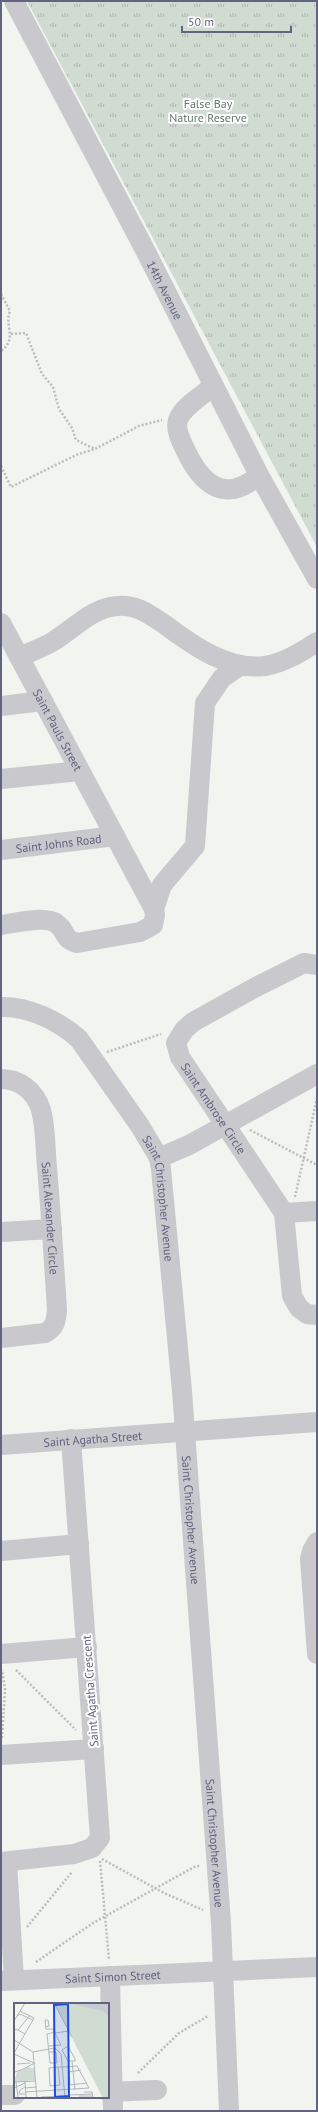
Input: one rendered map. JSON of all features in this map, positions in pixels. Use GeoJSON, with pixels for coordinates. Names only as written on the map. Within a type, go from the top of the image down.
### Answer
{"type":"FeatureCollection","features":[{"type":"Feature","properties":{"kind":"street","name":"14th Avenue"},"geometry":{"type":"LineString","coordinates":[[14,1],[144,248],[259,475],[317,579]]}},
{"type":"Feature","properties":{"kind":"street"},"geometry":{"type":"LineString","coordinates":[[213,386],[180,415],[177,422],[183,445],[199,473],[210,485],[222,490],[238,488],[251,482],[259,475]]}},
{"type":"Feature","properties":{"kind":"street"},"geometry":{"type":"LineString","coordinates":[[19,657],[51,642],[93,613],[116,606],[128,605],[139,608],[194,646],[218,658],[241,665],[266,666],[283,661],[317,642]]}},
{"type":"Feature","properties":{"kind":"street","name":"Saint Pauls Street"},"geometry":{"type":"LineString","coordinates":[[3,630],[43,701],[154,909]]}},
{"type":"Feature","properties":{"kind":"street"},"geometry":{"type":"LineString","coordinates":[[1,925],[50,920],[58,924],[67,939],[77,943],[147,930],[153,925],[155,921],[154,909],[162,885],[195,846],[205,704],[222,678],[241,665]]}},
{"type":"Feature","properties":{"kind":"street"},"geometry":{"type":"LineString","coordinates":[[1,706],[43,701]]}},
{"type":"Feature","properties":{"kind":"street"},"geometry":{"type":"LineString","coordinates":[[1,779],[80,771]]}},
{"type":"Feature","properties":{"kind":"street","name":"Saint Johns Road"},"geometry":{"type":"LineString","coordinates":[[1,850],[115,836]]}},
{"type":"Feature","properties":{"kind":"street"},"geometry":{"type":"LineString","coordinates":[[184,1030],[193,1022],[289,969],[304,963],[317,965]]}},
{"type":"Feature","properties":{"kind":"street","name":"Saint Christopher Avenue"},"geometry":{"type":"LineString","coordinates":[[1,1007],[27,1011],[58,1024],[79,1039],[140,1126],[159,1158],[185,1432],[222,1923],[229,2111]]}},
{"type":"Feature","properties":{"kind":"street","name":"Saint Ambrose Circle"},"geometry":{"type":"LineString","coordinates":[[184,1030],[178,1037],[176,1043],[177,1050],[232,1121],[288,1213],[292,1296],[299,1308],[307,1314],[317,1315]]}},
{"type":"Feature","properties":{"kind":"street"},"geometry":{"type":"LineString","coordinates":[[159,1158],[232,1121],[317,1074]]}},
{"type":"Feature","properties":{"kind":"street","name":"Saint Alexander Circle"},"geometry":{"type":"LineString","coordinates":[[1,1079],[17,1080],[30,1091],[41,1110],[52,1229],[57,1310],[54,1327],[45,1333],[1,1338]]}},
{"type":"Feature","properties":{"kind":"street"},"geometry":{"type":"LineString","coordinates":[[288,1213],[317,1211]]}},
{"type":"Feature","properties":{"kind":"street"},"geometry":{"type":"LineString","coordinates":[[1,1232],[52,1229]]}},
{"type":"Feature","properties":{"kind":"street","name":"Saint Agatha Street"},"geometry":{"type":"LineString","coordinates":[[1,1446],[71,1439],[317,1422]]}},
{"type":"Feature","properties":{"kind":"street","name":"Saint Agatha Crescent"},"geometry":{"type":"LineString","coordinates":[[4,1862],[74,1854],[92,1848],[100,1838],[71,1439]]}},
{"type":"Feature","properties":{"kind":"street"},"geometry":{"type":"LineString","coordinates":[[317,1542],[310,1559],[317,1654]]}},
{"type":"Feature","properties":{"kind":"street"},"geometry":{"type":"LineString","coordinates":[[1,1551],[79,1544]]}},
{"type":"Feature","properties":{"kind":"street"},"geometry":{"type":"LineString","coordinates":[[6,1660],[87,1647]]}},
{"type":"Feature","properties":{"kind":"street"},"geometry":{"type":"LineString","coordinates":[[2,1755],[94,1749]]}},
{"type":"Feature","properties":{"kind":"street"},"geometry":{"type":"LineString","coordinates":[[4,1862],[12,1946],[8,1981]]}},
{"type":"Feature","properties":{"kind":"street","name":"Saint Simon Street"},"geometry":{"type":"LineString","coordinates":[[8,1981],[317,1967]]}},
{"type":"Feature","properties":{"kind":"street"},"geometry":{"type":"LineString","coordinates":[[110,1976],[115,2097],[157,2090]]}},
{"type":"Feature","properties":{"kind":"street"},"geometry":{"type":"LineString","coordinates":[[1,2095],[14,2095]]}},
{"type":"Feature","properties":{"kind":"path"},"geometry":{"type":"LineString","coordinates":[[1,294],[10,311],[7,318],[11,334],[7,346],[1,351]]}},
{"type":"Feature","properties":{"kind":"path"},"geometry":{"type":"LineString","coordinates":[[11,334],[26,333],[42,374],[53,388],[59,409],[72,428],[76,440],[95,449]]}},
{"type":"Feature","properties":{"kind":"path"},"geometry":{"type":"LineString","coordinates":[[1,466],[11,487],[76,455],[95,449],[139,426],[180,415]]}},
{"type":"Feature","properties":{"kind":"path"},"geometry":{"type":"LineString","coordinates":[[93,1060],[109,1051],[160,1034],[184,1030]]}},
{"type":"Feature","properties":{"kind":"path"},"geometry":{"type":"LineString","coordinates":[[288,1213],[304,1159],[317,1098]]}},
{"type":"Feature","properties":{"kind":"path"},"geometry":{"type":"LineString","coordinates":[[232,1121],[317,1165]]}},
{"type":"Feature","properties":{"kind":"path"},"geometry":{"type":"LineString","coordinates":[[6,1660],[94,1749]]}},
{"type":"Feature","properties":{"kind":"path"},"geometry":{"type":"LineString","coordinates":[[1,1663],[5,1689],[2,1755]]}},
{"type":"Feature","properties":{"kind":"path"},"geometry":{"type":"LineString","coordinates":[[12,1946],[75,1868],[74,1854]]}},
{"type":"Feature","properties":{"kind":"path"},"geometry":{"type":"LineString","coordinates":[[110,1976],[100,1858],[156,1889],[206,1911],[222,1923]]}},
{"type":"Feature","properties":{"kind":"path"},"geometry":{"type":"LineString","coordinates":[[8,1981],[46,1954],[105,1916],[196,1866],[217,1863]]}},
{"type":"Feature","properties":{"kind":"path"},"geometry":{"type":"LineString","coordinates":[[115,2097],[179,2033],[226,2005]]}},
{"type":"Feature","properties":{"kind":"green space","name":"False Bay Nature Reserve"},"geometry":{"type":"Polygon","coordinates":[[[27,1],[317,1],[317,547],[27,1]]]}}]}
